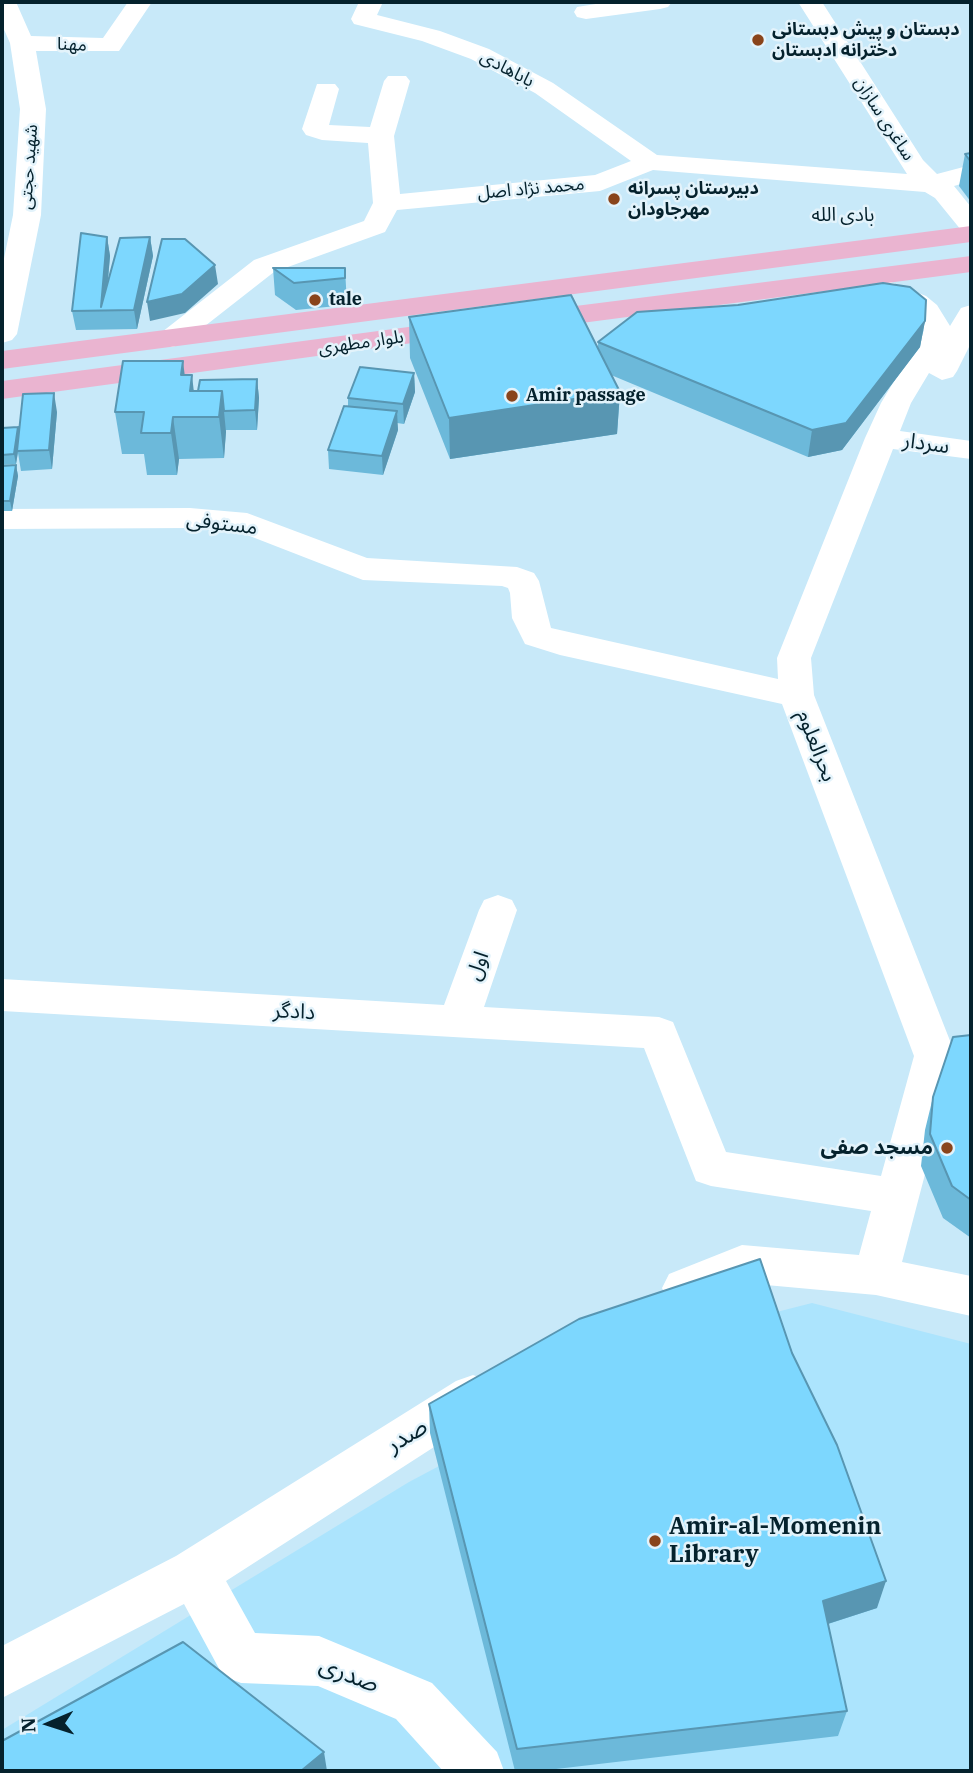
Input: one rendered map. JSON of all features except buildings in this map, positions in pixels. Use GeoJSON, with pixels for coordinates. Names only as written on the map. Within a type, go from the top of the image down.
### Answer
{"type":"FeatureCollection","features":[{"type":"Feature","properties":{"kind":"main road","name":"بلوار مطهری"},"geometry":{"type":"LineString","coordinates":[[2,360],[964,232]]}},
{"type":"Feature","properties":{"kind":"main road","name":"بلوار مطهری"},"geometry":{"type":"LineString","coordinates":[[2,390],[970,263]]}},
{"type":"Feature","properties":{"kind":"street","name":"شهید حجتی"},"geometry":{"type":"LineString","coordinates":[[2,334],[10,261],[27,215],[33,109],[4,2]]}},
{"type":"Feature","properties":{"kind":"street","name":"مهنا"},"geometry":{"type":"LineString","coordinates":[[16,53],[110,46],[140,2]]}},
{"type":"Feature","properties":{"kind":"street","name":"باباهادی"},"geometry":{"type":"LineString","coordinates":[[371,2],[363,19],[431,36],[480,54],[544,88],[650,162]]}},
{"type":"Feature","properties":{"kind":"street"},"geometry":{"type":"LineString","coordinates":[[586,12],[660,2]]}},
{"type":"Feature","properties":{"kind":"street","name":"ساغری سازان"},"geometry":{"type":"LineString","coordinates":[[810,2],[913,165],[931,184],[933,195],[964,232]]}},
{"type":"Feature","properties":{"kind":"street"},"geometry":{"type":"LineString","coordinates":[[172,338],[264,266],[375,226],[387,203],[381,136],[397,81]]}},
{"type":"Feature","properties":{"kind":"street"},"geometry":{"type":"LineString","coordinates":[[326,89],[315,129],[322,132],[381,136]]}},
{"type":"Feature","properties":{"kind":"street","name":"محمد نژاد اصل"},"geometry":{"type":"LineString","coordinates":[[387,203],[600,183],[650,162],[931,184],[971,173]]}},
{"type":"Feature","properties":{"kind":"street","name":"بحرالعلوم"},"geometry":{"type":"LineString","coordinates":[[848,279],[904,295],[927,311],[939,331],[896,403],[794,659],[796,695],[935,1056],[952,1062],[898,1197],[876,1276]]}},
{"type":"Feature","properties":{"kind":"street"},"geometry":{"type":"LineString","coordinates":[[881,438],[923,407],[971,314]]}},
{"type":"Feature","properties":{"kind":"street","name":"سردار"},"geometry":{"type":"LineString","coordinates":[[881,438],[971,450]]}},
{"type":"Feature","properties":{"kind":"street","name":"مستوفی"},"geometry":{"type":"LineString","coordinates":[[2,519],[190,518],[247,523],[363,569],[505,575],[522,581],[527,593],[529,618],[537,636],[796,695]]}},
{"type":"Feature","properties":{"kind":"street","name":"اول"},"geometry":{"type":"LineString","coordinates":[[458,1022],[498,911]]}},
{"type":"Feature","properties":{"kind":"street","name":"دادگر"},"geometry":{"type":"LineString","coordinates":[[2,995],[659,1033],[711,1168],[898,1197]]}},
{"type":"Feature","properties":{"kind":"street"},"geometry":{"type":"LineString","coordinates":[[642,1307],[742,1264],[876,1276],[971,1296]]}},
{"type":"Feature","properties":{"kind":"street","name":"صدر"},"geometry":{"type":"LineString","coordinates":[[2,1673],[194,1573],[508,1374]]}},
{"type":"Feature","properties":{"kind":"street","name":"صدری"},"geometry":{"type":"LineString","coordinates":[[194,1573],[241,1658],[318,1661],[414,1701],[478,1771]]}},
{"type":"Feature","properties":{"kind":"shaded area"},"geometry":{"type":"Polygon","coordinates":[[[812,1303],[971,1344],[971,1771],[2,1771],[2,1730],[409,1482],[686,1335],[812,1303]]]}},
{"type":"Feature","properties":{"kind":"place","name":"دبستان و پیش دبستانی دخترانه ادبستان"},"geometry":{"type":"Point","coordinates":[758,40]}},
{"type":"Feature","properties":{"kind":"place","name":"دبیرستان پسرانه مهرجاودان"},"geometry":{"type":"Point","coordinates":[614,199]}},
{"type":"Feature","properties":{"kind":"place","name":"tale"},"geometry":{"type":"Point","coordinates":[315,300]}},
{"type":"Feature","properties":{"kind":"place","name":"Amir passage"},"geometry":{"type":"Point","coordinates":[512,396]}},
{"type":"Feature","properties":{"kind":"place","name":"مسجد صفی"},"geometry":{"type":"Point","coordinates":[947,1148]}},
{"type":"Feature","properties":{"kind":"place","name":"Amir-al-Momenin Library"},"geometry":{"type":"Point","coordinates":[655,1541]}},
{"type":"Feature","properties":{"kind":"district","name":"بادی الله"},"geometry":{"type":"Point","coordinates":[843,216]}}]}
